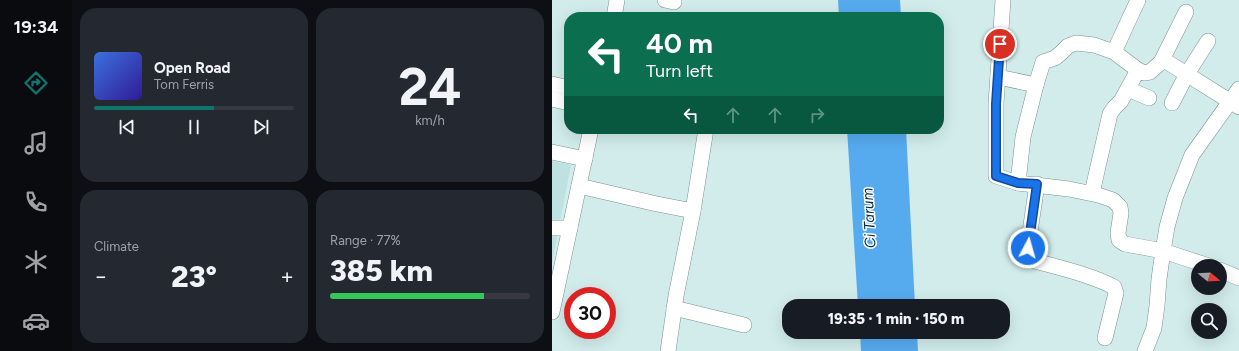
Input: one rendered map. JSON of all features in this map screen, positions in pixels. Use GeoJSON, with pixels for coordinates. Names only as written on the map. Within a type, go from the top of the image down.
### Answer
{"type":"FeatureCollection","features":[{"type":"Feature","properties":{"kind":"street"},"geometry":{"type":"LineString","coordinates":[[615,12],[617,0]]}},
{"type":"Feature","properties":{"kind":"street"},"geometry":{"type":"LineString","coordinates":[[1003,0],[996,104],[996,176],[1018,183],[1037,184],[1092,193],[1113,200],[1120,207],[1121,213],[1118,233],[1119,240],[1125,244],[1163,251],[1191,260]]}},
{"type":"Feature","properties":{"kind":"street"},"geometry":{"type":"LineString","coordinates":[[1114,52],[1138,0]]}},
{"type":"Feature","properties":{"kind":"street"},"geometry":{"type":"LineString","coordinates":[[1018,183],[1023,137],[1043,62],[1062,53],[1068,46],[1076,43],[1094,45],[1114,52],[1138,70],[1144,73],[1150,72],[1161,62],[1186,12]]}},
{"type":"Feature","properties":{"kind":"street"},"geometry":{"type":"LineString","coordinates":[[1172,103],[1187,74],[1208,42]]}},
{"type":"Feature","properties":{"kind":"street"},"geometry":{"type":"LineString","coordinates":[[1161,62],[1166,62],[1187,74],[1234,104]]}},
{"type":"Feature","properties":{"kind":"street"},"geometry":{"type":"LineString","coordinates":[[1092,193],[1110,114],[1128,89],[1138,70]]}},
{"type":"Feature","properties":{"kind":"street"},"geometry":{"type":"LineString","coordinates":[[998,78],[1036,85]]}},
{"type":"Feature","properties":{"kind":"street"},"geometry":{"type":"LineString","coordinates":[[552,84],[564,87]]}},
{"type":"Feature","properties":{"kind":"street"},"geometry":{"type":"LineString","coordinates":[[1128,89],[1149,98]]}},
{"type":"Feature","properties":{"kind":"street"},"geometry":{"type":"LineString","coordinates":[[1145,351],[1154,328],[1163,251],[1167,227],[1175,198],[1192,155],[1234,104],[1239,89]]}},
{"type":"Feature","properties":{"kind":"street"},"geometry":{"type":"LineString","coordinates":[[552,99],[564,102]]}},
{"type":"Feature","properties":{"kind":"street"},"geometry":{"type":"LineString","coordinates":[[552,312],[590,134]]}},
{"type":"Feature","properties":{"kind":"street"},"geometry":{"type":"LineString","coordinates":[[668,351],[674,308],[693,211],[705,134]]}},
{"type":"Feature","properties":{"kind":"street"},"geometry":{"type":"LineString","coordinates":[[552,152],[585,159]]}},
{"type":"Feature","properties":{"kind":"street"},"geometry":{"type":"LineString","coordinates":[[1037,184],[1028,255],[1032,260],[1089,277],[1114,287],[1116,293],[1105,338]]}},
{"type":"Feature","properties":{"kind":"street"},"geometry":{"type":"LineString","coordinates":[[579,186],[693,211]]}},
{"type":"Feature","properties":{"kind":"street"},"geometry":{"type":"LineString","coordinates":[[552,228],[570,228]]}},
{"type":"Feature","properties":{"kind":"street"},"geometry":{"type":"LineString","coordinates":[[1227,273],[1239,278]]}},
{"type":"Feature","properties":{"kind":"street"},"geometry":{"type":"LineString","coordinates":[[674,308],[744,325]]}},
{"type":"Feature","properties":{"kind":"shaded area"},"geometry":{"type":"Polygon","coordinates":[[[552,161],[571,165],[552,263],[552,161]]]}},
{"type":"Feature","properties":{"kind":"water"},"geometry":{"type":"Polygon","coordinates":[[[838,0],[900,0],[901,12],[839,12],[838,0]]]}},
{"type":"Feature","properties":{"kind":"water","name":"Ci Tarum"},"geometry":{"type":"Polygon","coordinates":[[[847,134],[906,134],[915,299],[858,299],[847,134]]]}},
{"type":"Feature","properties":{"kind":"water"},"geometry":{"type":"Polygon","coordinates":[[[860,339],[917,339],[918,351],[861,351],[860,339]]]}},
{"type":"Feature","properties":{"kind":"route"},"geometry":{"type":"LineString","coordinates":[[1000,44],[996,104],[996,176],[1018,183],[1037,184],[1028,248]]}}]}
